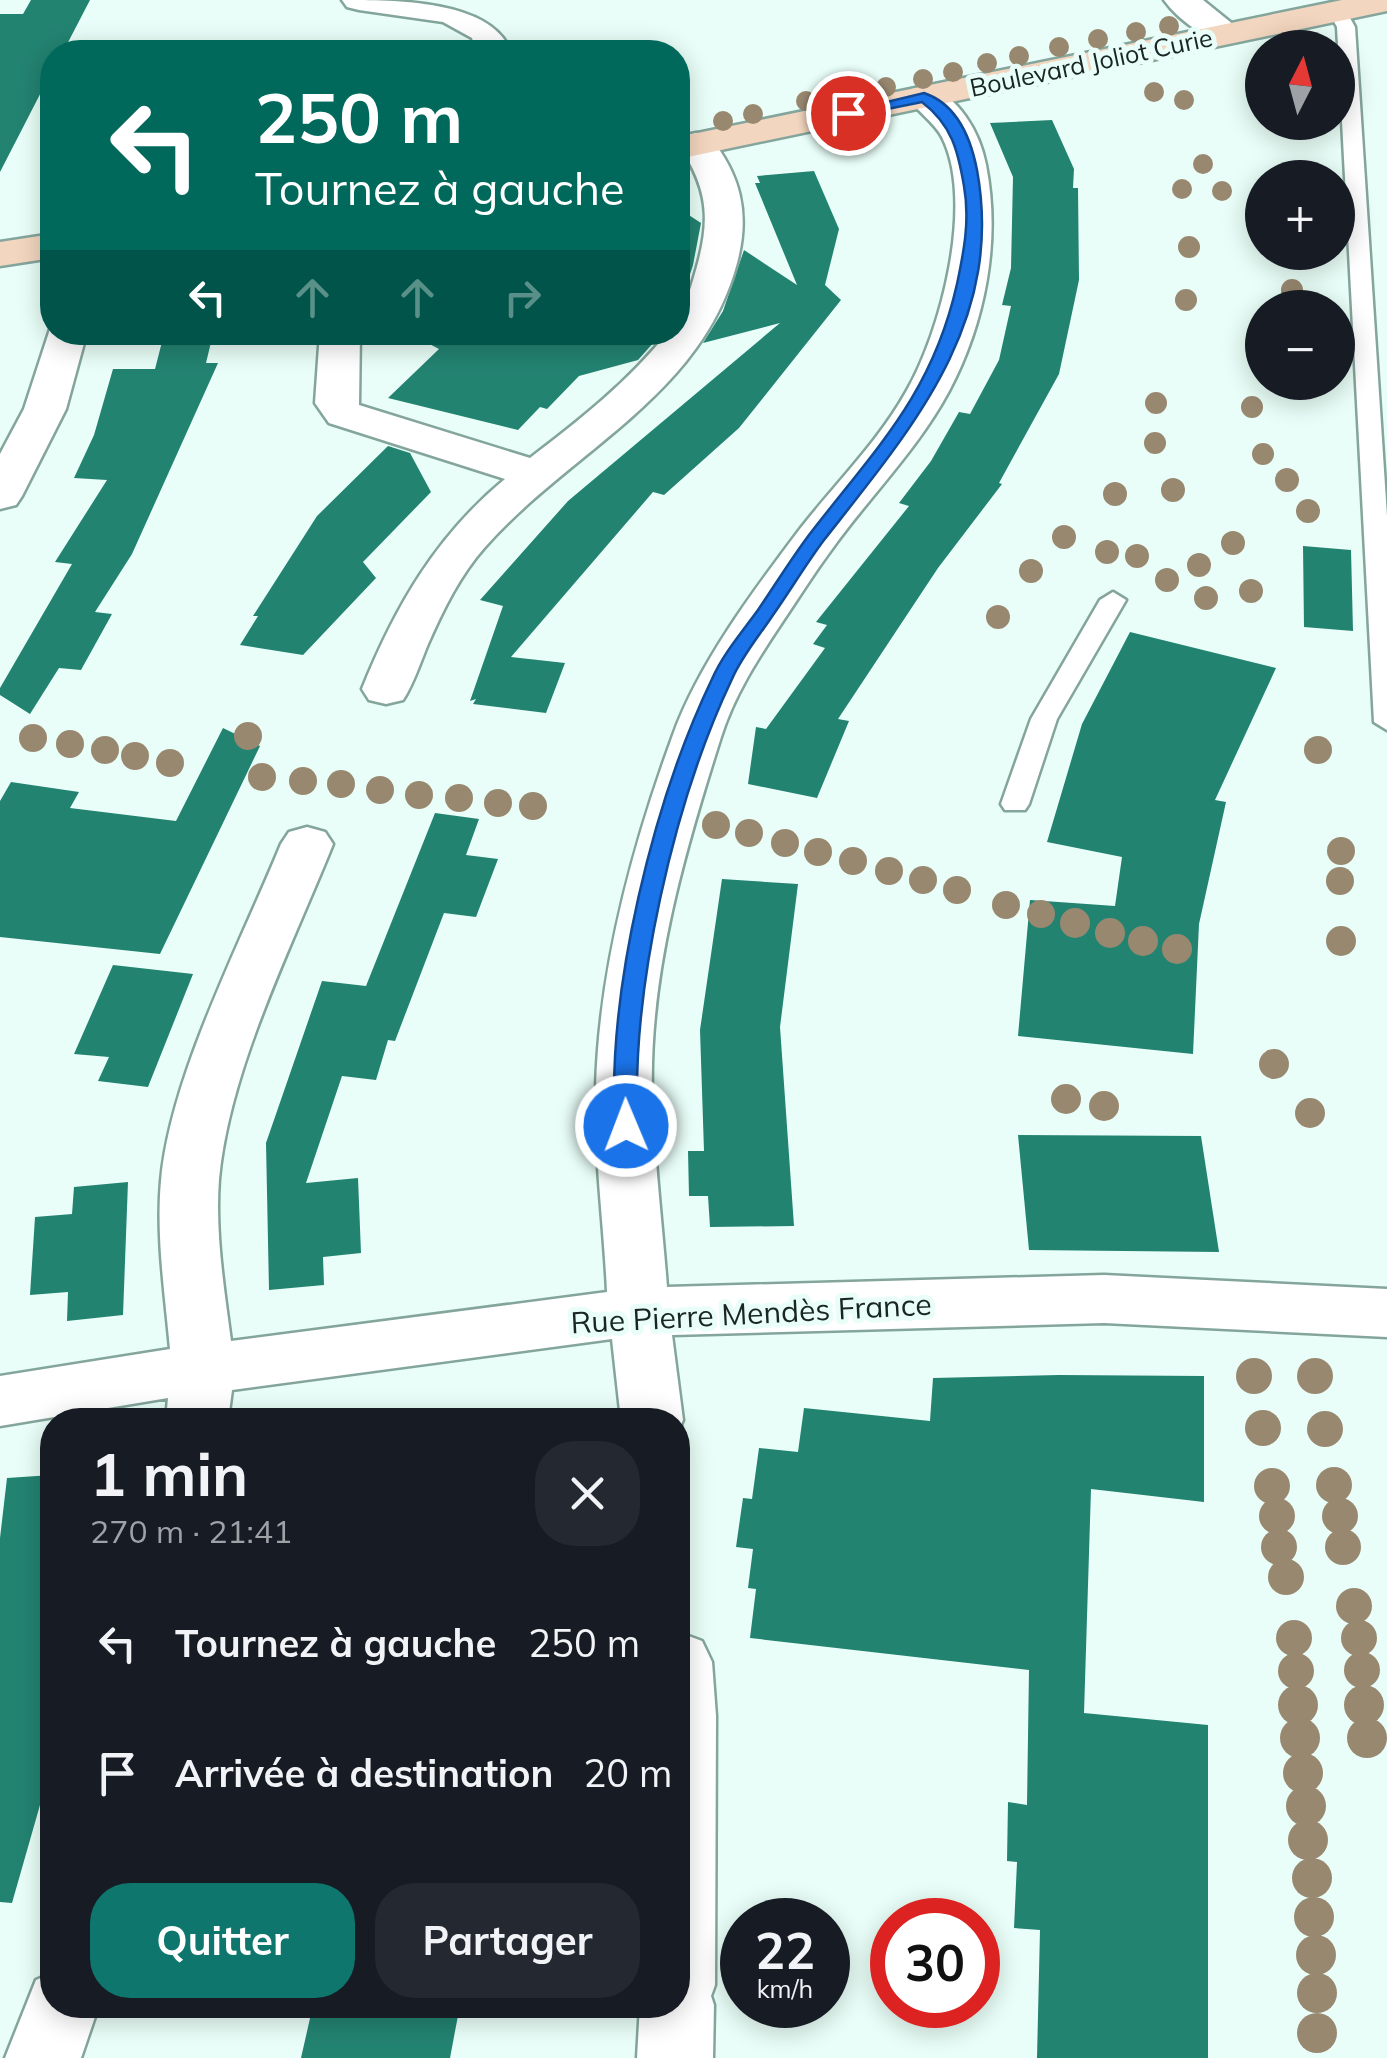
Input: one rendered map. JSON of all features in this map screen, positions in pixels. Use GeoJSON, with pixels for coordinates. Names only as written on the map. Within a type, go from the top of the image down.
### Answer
{"type":"FeatureCollection","features":[{"type":"Feature","properties":{"kind":"street"},"geometry":{"type":"LineString","coordinates":[[359,0],[452,13],[496,32]]}},
{"type":"Feature","properties":{"kind":"street"},"geometry":{"type":"LineString","coordinates":[[1181,0],[1228,34]]}},
{"type":"Feature","properties":{"kind":"street","name":"Boulevard Joliot Curie"},"geometry":{"type":"LineString","coordinates":[[690,145],[1387,1]]}},
{"type":"Feature","properties":{"kind":"street"},"geometry":{"type":"LineString","coordinates":[[650,1408],[638,1312],[624,1089],[635,966],[658,867],[698,733],[724,674],[815,540],[880,460],[928,391],[959,312],[975,239],[973,194],[957,129],[924,97]]}},
{"type":"Feature","properties":{"kind":"street"},"geometry":{"type":"LineString","coordinates":[[690,148],[712,162],[726,210],[717,280],[690,331]]}},
{"type":"Feature","properties":{"kind":"street"},"geometry":{"type":"LineString","coordinates":[[0,254],[40,248]]}},
{"type":"Feature","properties":{"kind":"street"},"geometry":{"type":"LineString","coordinates":[[0,496],[45,409],[63,345]]}},
{"type":"Feature","properties":{"kind":"street"},"geometry":{"type":"LineString","coordinates":[[339,345],[336,403],[344,414],[534,474]]}},
{"type":"Feature","properties":{"kind":"street"},"geometry":{"type":"LineString","coordinates":[[386,689],[406,636],[440,574],[472,534],[534,474],[570,452],[651,382],[682,345]]}},
{"type":"Feature","properties":{"kind":"street"},"geometry":{"type":"LineString","coordinates":[[200,1394],[190,1181],[201,1116],[307,844]]}},
{"type":"Feature","properties":{"kind":"street","name":"Rue Pierre Mendès France"},"geometry":{"type":"LineString","coordinates":[[0,1400],[200,1394],[638,1312],[1104,1299],[1387,1314]]}},
{"type":"Feature","properties":{"kind":"street"},"geometry":{"type":"LineString","coordinates":[[43,2058],[57,2018]]}},
{"type":"Feature","properties":{"kind":"street"},"geometry":{"type":"LineString","coordinates":[[674,2058],[676,2018]]}},
{"type":"Feature","properties":{"kind":"lane"},"geometry":{"type":"LineString","coordinates":[[1337,11],[1346,27],[1387,722]]}},
{"type":"Feature","properties":{"kind":"lane"},"geometry":{"type":"LineString","coordinates":[[1015,804],[1044,719],[1114,600]]}},
{"type":"Feature","properties":{"kind":"building"},"geometry":{"type":"Polygon","coordinates":[[[31,0],[90,0],[69,40],[40,40],[40,94],[0,172],[0,14],[23,14],[31,0]]]}},
{"type":"Feature","properties":{"kind":"building"},"geometry":{"type":"Polygon","coordinates":[[[1052,120],[1074,169],[1073,188],[1078,188],[1079,280],[1059,374],[999,483],[1002,484],[938,568],[838,719],[849,721],[817,798],[748,784],[756,727],[766,729],[825,648],[813,644],[827,625],[816,622],[909,506],[899,503],[931,461],[959,412],[970,414],[999,360],[1011,306],[1002,305],[1011,268],[1013,177],[990,123],[1052,120]]]}},
{"type":"Feature","properties":{"kind":"building"},"geometry":{"type":"Polygon","coordinates":[[[814,171],[839,229],[825,285],[841,300],[739,428],[664,495],[653,492],[511,657],[565,663],[546,713],[473,704],[476,699],[470,701],[503,606],[480,600],[568,501],[780,323],[703,343],[723,311],[744,250],[797,285],[755,183],[760,183],[757,176],[814,171]]]}},
{"type":"Feature","properties":{"kind":"building"},"geometry":{"type":"Polygon","coordinates":[[[690,216],[701,223],[690,274],[690,216]]]}},
{"type":"Feature","properties":{"kind":"building"},"geometry":{"type":"Polygon","coordinates":[[[161,345],[210,345],[206,363],[218,363],[132,554],[95,612],[112,614],[81,670],[59,668],[30,714],[0,695],[0,688],[72,564],[55,562],[107,480],[74,478],[94,435],[113,369],[155,369],[161,345]]]}},
{"type":"Feature","properties":{"kind":"building"},"geometry":{"type":"Polygon","coordinates":[[[431,345],[651,345],[638,360],[579,376],[547,409],[540,407],[518,430],[388,398],[439,349],[431,345]]]}},
{"type":"Feature","properties":{"kind":"building"},"geometry":{"type":"Polygon","coordinates":[[[388,446],[410,453],[431,492],[363,562],[376,578],[303,655],[240,645],[258,616],[253,616],[317,516],[388,446]]]}},
{"type":"Feature","properties":{"kind":"building"},"geometry":{"type":"Polygon","coordinates":[[[1303,546],[1351,550],[1353,631],[1304,627],[1303,546]]]}},
{"type":"Feature","properties":{"kind":"building"},"geometry":{"type":"Polygon","coordinates":[[[1130,632],[1276,668],[1215,800],[1226,802],[1199,924],[1193,1054],[1018,1036],[1030,900],[1115,906],[1122,857],[1047,842],[1082,724],[1130,632]]]}},
{"type":"Feature","properties":{"kind":"building"},"geometry":{"type":"Polygon","coordinates":[[[223,728],[260,746],[160,954],[0,937],[0,801],[11,782],[79,792],[70,808],[176,821],[223,728]]]}},
{"type":"Feature","properties":{"kind":"building"},"geometry":{"type":"Polygon","coordinates":[[[435,813],[479,819],[466,855],[498,859],[476,917],[444,913],[395,1041],[388,1040],[376,1080],[342,1076],[306,1183],[358,1178],[361,1253],[323,1257],[324,1285],[269,1290],[266,1143],[322,981],[366,986],[435,813]]]}},
{"type":"Feature","properties":{"kind":"building"},"geometry":{"type":"Polygon","coordinates":[[[722,879],[798,884],[780,1027],[794,1226],[710,1227],[708,1196],[689,1196],[688,1151],[704,1151],[700,1030],[722,879]]]}},
{"type":"Feature","properties":{"kind":"building"},"geometry":{"type":"Polygon","coordinates":[[[113,965],[193,974],[148,1087],[98,1081],[109,1057],[74,1054],[113,965]]]}},
{"type":"Feature","properties":{"kind":"building"},"geometry":{"type":"Polygon","coordinates":[[[1018,1135],[1201,1136],[1219,1252],[1029,1250],[1018,1135]]]}},
{"type":"Feature","properties":{"kind":"building"},"geometry":{"type":"Polygon","coordinates":[[[128,1182],[123,1315],[67,1321],[68,1292],[30,1295],[35,1217],[72,1214],[74,1187],[128,1182]]]}},
{"type":"Feature","properties":{"kind":"building"},"geometry":{"type":"Polygon","coordinates":[[[1204,1376],[1204,1502],[1091,1489],[1084,1713],[1208,1725],[1208,2058],[1037,2058],[1040,1930],[1014,1928],[1017,1862],[1007,1861],[1008,1802],[1027,1805],[1029,1670],[750,1638],[756,1589],[748,1588],[753,1549],[736,1547],[743,1498],[752,1499],[759,1448],[798,1452],[804,1408],[930,1421],[933,1378],[1204,1376]]]}},
{"type":"Feature","properties":{"kind":"building"},"geometry":{"type":"Polygon","coordinates":[[[40,1476],[40,1805],[12,1903],[0,1902],[0,1538],[7,1478],[40,1476]]]}},
{"type":"Feature","properties":{"kind":"building"},"geometry":{"type":"Polygon","coordinates":[[[310,2018],[458,2018],[450,2058],[301,2058],[310,2018]]]}},
{"type":"Feature","properties":{"kind":"route"},"geometry":{"type":"LineString","coordinates":[[626,1126],[624,1089],[635,966],[658,867],[698,733],[724,674],[815,540],[880,460],[928,391],[959,312],[975,239],[973,194],[964,146],[957,129],[935,105],[924,97],[848,113]]}}]}
